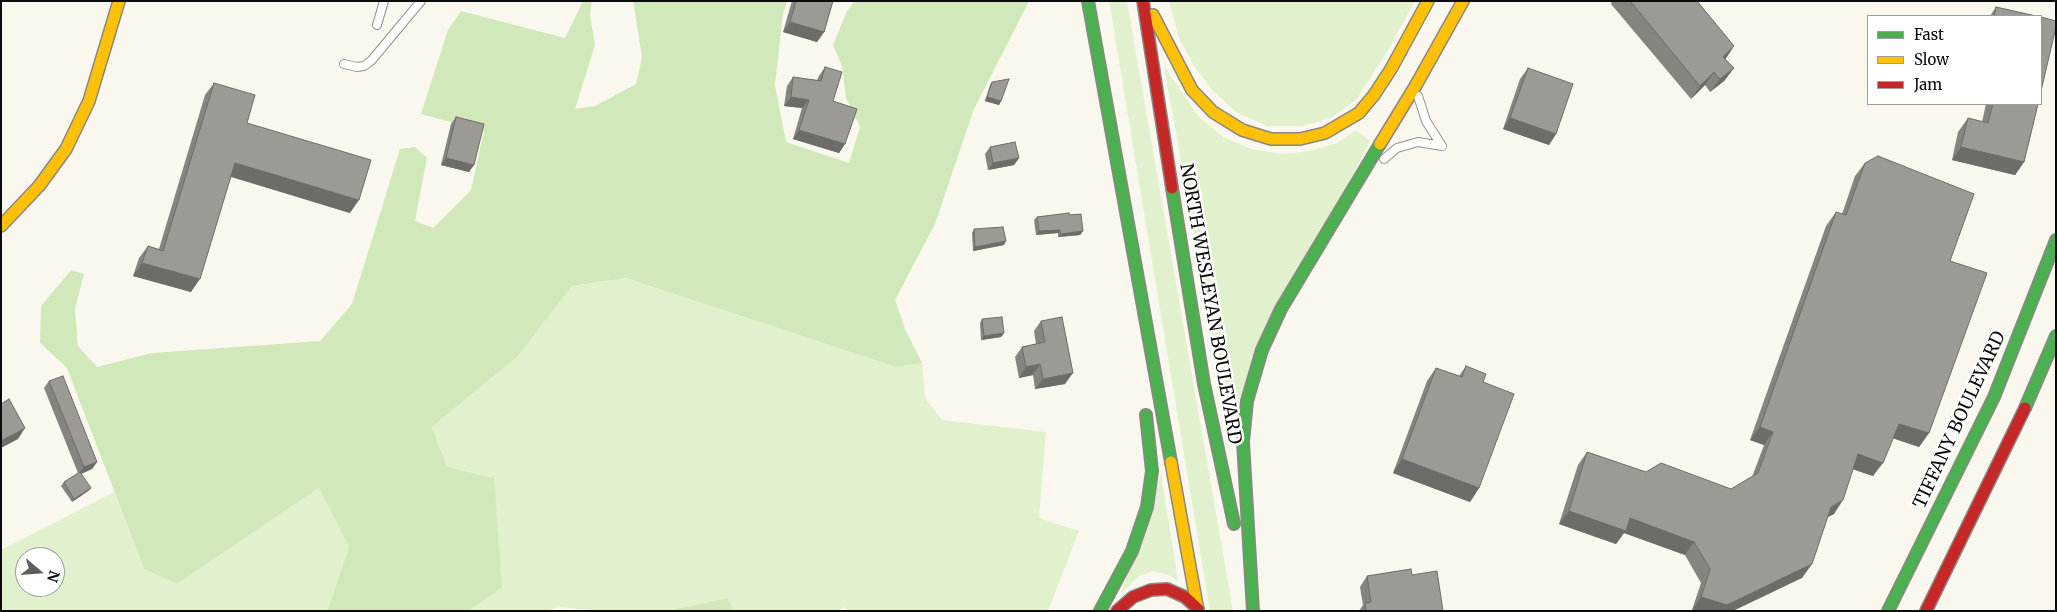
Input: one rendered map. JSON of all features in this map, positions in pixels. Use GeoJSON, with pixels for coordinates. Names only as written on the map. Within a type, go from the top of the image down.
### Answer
{"type":"FeatureCollection","features":[{"type":"Feature","properties":{"kind":"main road"},"geometry":{"type":"LineString","coordinates":[[1,226],[40,186],[66,149],[89,101],[119,1]]}},
{"type":"Feature","properties":{"kind":"main road"},"geometry":{"type":"LineString","coordinates":[[1088,1],[1198,610]]}},
{"type":"Feature","properties":{"kind":"main road"},"geometry":{"type":"LineString","coordinates":[[1145,1],[1192,90],[1213,112],[1242,130],[1271,139],[1300,139],[1325,133],[1359,113],[1374,95],[1391,69],[1428,1]]}},
{"type":"Feature","properties":{"kind":"main road","name":"NORTH WESLEYAN BOULEVARD"},"geometry":{"type":"LineString","coordinates":[[1145,1],[1204,384],[1253,611]]}},
{"type":"Feature","properties":{"kind":"main road"},"geometry":{"type":"LineString","coordinates":[[1429,59],[1445,16],[1453,1]]}},
{"type":"Feature","properties":{"kind":"main road"},"geometry":{"type":"LineString","coordinates":[[1253,611],[1243,442],[1247,401],[1262,350],[1281,309],[1416,86],[1429,59],[1463,1]]}},
{"type":"Feature","properties":{"kind":"main road","name":"TIFFANY BOULEVARD"},"geometry":{"type":"LineString","coordinates":[[1888,611],[1994,397],[2056,240]]}},
{"type":"Feature","properties":{"kind":"main road"},"geometry":{"type":"LineString","coordinates":[[1134,254],[1141,362]]}},
{"type":"Feature","properties":{"kind":"main road"},"geometry":{"type":"LineString","coordinates":[[1926,611],[2017,426],[2056,336]]}},
{"type":"Feature","properties":{"kind":"main road"},"geometry":{"type":"LineString","coordinates":[[1100,611],[1132,551],[1147,507],[1152,470],[1144,401]]}},
{"type":"Feature","properties":{"kind":"main road"},"geometry":{"type":"LineString","coordinates":[[1118,611],[1133,597],[1151,590],[1167,589],[1185,597],[1198,610]]}},
{"type":"Feature","properties":{"kind":"lane"},"geometry":{"type":"LineString","coordinates":[[377,25],[384,1]]}},
{"type":"Feature","properties":{"kind":"lane"},"geometry":{"type":"LineString","coordinates":[[344,64],[357,67],[364,66],[372,60],[422,1]]}},
{"type":"Feature","properties":{"kind":"lane"},"geometry":{"type":"LineString","coordinates":[[1351,192],[1381,161],[1397,148],[1418,142],[1442,146],[1426,121],[1416,86]]}},
{"type":"Feature","properties":{"kind":"green space"},"geometry":{"type":"Polygon","coordinates":[[[583,1],[592,1],[590,15],[595,45],[575,109],[595,106],[636,84],[642,57],[633,1],[787,1],[783,14],[775,85],[786,142],[849,163],[860,127],[846,98],[842,66],[833,45],[847,11],[855,1],[1029,1],[974,109],[935,224],[895,300],[905,329],[922,363],[896,367],[626,278],[572,286],[518,356],[432,427],[447,467],[494,478],[502,588],[468,611],[327,611],[349,547],[319,488],[177,584],[144,569],[67,368],[40,343],[41,306],[71,270],[84,274],[75,309],[78,346],[97,367],[152,353],[320,341],[352,304],[400,149],[415,147],[427,158],[415,221],[433,228],[471,190],[484,131],[421,114],[448,30],[461,11],[565,38],[583,1]]]}},
{"type":"Feature","properties":{"kind":"green space"},"geometry":{"type":"Polygon","coordinates":[[[1109,1],[1127,1],[1233,611],[1210,611],[1109,1]]]}},
{"type":"Feature","properties":{"kind":"green space"},"geometry":{"type":"Polygon","coordinates":[[[1169,1],[1415,1],[1388,50],[1357,99],[1331,118],[1302,126],[1267,126],[1236,112],[1211,89],[1194,66],[1179,38],[1169,1]]]}},
{"type":"Feature","properties":{"kind":"green space"},"geometry":{"type":"Polygon","coordinates":[[[1164,66],[1199,117],[1223,137],[1251,149],[1282,154],[1310,151],[1337,143],[1356,130],[1370,141],[1233,412],[1214,345],[1164,66]]]}},
{"type":"Feature","properties":{"kind":"green space"},"geometry":{"type":"Polygon","coordinates":[[[626,278],[896,367],[922,363],[925,398],[942,420],[1046,432],[1039,518],[1079,531],[1048,611],[850,611],[843,607],[838,611],[734,611],[726,598],[667,611],[600,611],[559,607],[547,611],[468,611],[502,588],[447,467],[432,427],[518,356],[572,286],[626,278]]]}},
{"type":"Feature","properties":{"kind":"green space"},"geometry":{"type":"Polygon","coordinates":[[[1161,473],[1178,581],[1166,574],[1152,571],[1138,577],[1121,593],[1161,473]]]}},
{"type":"Feature","properties":{"kind":"green space"},"geometry":{"type":"Polygon","coordinates":[[[319,488],[349,547],[327,611],[1,611],[1,550],[114,492],[144,569],[177,584],[319,488]]]}},
{"type":"Feature","properties":{"kind":"green space"},"geometry":{"type":"Polygon","coordinates":[[[727,598],[734,611],[667,611],[727,598]]]}},
{"type":"Feature","properties":{"kind":"building"},"geometry":{"type":"Polygon","coordinates":[[[796,1],[833,1],[824,32],[790,22],[796,1]]]}},
{"type":"Feature","properties":{"kind":"building"},"geometry":{"type":"Polygon","coordinates":[[[1630,1],[1697,1],[1734,46],[1723,57],[1734,68],[1720,79],[1714,72],[1700,86],[1630,1]]]}},
{"type":"Feature","properties":{"kind":"building"},"geometry":{"type":"Polygon","coordinates":[[[1996,7],[2032,15],[1994,15],[1996,7]]]}},
{"type":"Feature","properties":{"kind":"building"},"geometry":{"type":"Polygon","coordinates":[[[2042,17],[2056,21],[2042,87],[2042,17]]]}},
{"type":"Feature","properties":{"kind":"building"},"geometry":{"type":"Polygon","coordinates":[[[825,67],[842,72],[833,101],[857,109],[845,144],[799,130],[809,100],[791,97],[793,77],[821,81],[825,67]]]}},
{"type":"Feature","properties":{"kind":"building"},"geometry":{"type":"Polygon","coordinates":[[[1528,68],[1573,84],[1556,134],[1510,118],[1528,68]]]}},
{"type":"Feature","properties":{"kind":"building"},"geometry":{"type":"Polygon","coordinates":[[[1009,79],[1001,101],[987,97],[992,82],[1009,79]]]}},
{"type":"Feature","properties":{"kind":"building"},"geometry":{"type":"Polygon","coordinates":[[[214,83],[255,95],[247,123],[371,160],[359,200],[235,163],[200,279],[142,263],[148,246],[163,251],[214,83]]]}},
{"type":"Feature","properties":{"kind":"building"},"geometry":{"type":"Polygon","coordinates":[[[1993,105],[2038,105],[2024,162],[1961,147],[1968,118],[1988,123],[1993,105]]]}},
{"type":"Feature","properties":{"kind":"building"},"geometry":{"type":"Polygon","coordinates":[[[456,117],[484,124],[474,165],[446,158],[456,117]]]}},
{"type":"Feature","properties":{"kind":"building"},"geometry":{"type":"Polygon","coordinates":[[[1015,142],[1019,158],[993,163],[990,147],[1015,142]]]}},
{"type":"Feature","properties":{"kind":"building"},"geometry":{"type":"Polygon","coordinates":[[[1878,156],[1974,194],[1950,261],[1987,273],[1929,433],[1899,424],[1883,463],[1858,454],[1843,500],[1831,507],[1812,564],[1727,605],[1701,597],[1710,569],[1694,542],[1630,518],[1626,531],[1569,511],[1587,452],[1646,472],[1661,463],[1731,489],[1758,473],[1773,432],[1760,427],[1836,212],[1846,215],[1865,163],[1878,156]]]}},
{"type":"Feature","properties":{"kind":"building"},"geometry":{"type":"Polygon","coordinates":[[[1069,213],[1069,215],[1081,214],[1083,231],[1061,234],[1060,230],[1039,231],[1037,217],[1069,213]]]}},
{"type":"Feature","properties":{"kind":"building"},"geometry":{"type":"Polygon","coordinates":[[[1003,227],[1006,241],[975,247],[974,229],[1003,227]]]}},
{"type":"Feature","properties":{"kind":"building"},"geometry":{"type":"Polygon","coordinates":[[[1002,317],[1004,333],[984,336],[982,319],[1002,317]]]}},
{"type":"Feature","properties":{"kind":"building"},"geometry":{"type":"Polygon","coordinates":[[[1062,317],[1073,373],[1043,379],[1040,364],[1026,367],[1022,347],[1045,342],[1041,321],[1062,317]]]}},
{"type":"Feature","properties":{"kind":"building"},"geometry":{"type":"Polygon","coordinates":[[[1466,366],[1486,374],[1483,382],[1514,394],[1479,488],[1402,459],[1436,368],[1462,377],[1466,366]]]}},
{"type":"Feature","properties":{"kind":"building"},"geometry":{"type":"Polygon","coordinates":[[[63,376],[97,462],[84,467],[49,381],[63,376]]]}},
{"type":"Feature","properties":{"kind":"building"},"geometry":{"type":"Polygon","coordinates":[[[9,399],[25,428],[1,441],[1,404],[9,399]]]}},
{"type":"Feature","properties":{"kind":"building"},"geometry":{"type":"Polygon","coordinates":[[[80,472],[91,488],[74,499],[64,482],[80,472]]]}},
{"type":"Feature","properties":{"kind":"building"},"geometry":{"type":"Polygon","coordinates":[[[1411,569],[1412,575],[1437,571],[1443,611],[1366,611],[1365,603],[1371,602],[1367,576],[1411,569]]]}},
{"type":"Feature","properties":{"kind":"traffic: fast"},"geometry":{"type":"LineString","coordinates":[[1088,1],[1171,462]]}},
{"type":"Feature","properties":{"kind":"traffic: fast"},"geometry":{"type":"LineString","coordinates":[[1253,611],[1243,442],[1247,401],[1262,350],[1281,309],[1380,144]]}},
{"type":"Feature","properties":{"kind":"traffic: fast"},"geometry":{"type":"LineString","coordinates":[[1172,188],[1204,384],[1234,524]]}},
{"type":"Feature","properties":{"kind":"traffic: fast"},"geometry":{"type":"LineString","coordinates":[[1888,611],[1994,397],[2056,240]]}},
{"type":"Feature","properties":{"kind":"traffic: fast"},"geometry":{"type":"LineString","coordinates":[[2025,408],[2056,336]]}},
{"type":"Feature","properties":{"kind":"traffic: fast"},"geometry":{"type":"LineString","coordinates":[[1100,611],[1132,551],[1147,507],[1152,471],[1146,415]]}},
{"type":"Feature","properties":{"kind":"traffic: slow"},"geometry":{"type":"LineString","coordinates":[[1,226],[39,186],[66,149],[89,101],[119,1]]}},
{"type":"Feature","properties":{"kind":"traffic: slow"},"geometry":{"type":"LineString","coordinates":[[1153,15],[1192,90],[1213,112],[1242,130],[1271,139],[1300,139],[1325,133],[1359,113],[1374,95],[1391,69],[1428,1]]}},
{"type":"Feature","properties":{"kind":"traffic: slow"},"geometry":{"type":"LineString","coordinates":[[1380,144],[1416,85],[1463,1]]}},
{"type":"Feature","properties":{"kind":"traffic: slow"},"geometry":{"type":"LineString","coordinates":[[1171,462],[1198,611]]}},
{"type":"Feature","properties":{"kind":"traffic: jam"},"geometry":{"type":"LineString","coordinates":[[1143,1],[1172,188]]}},
{"type":"Feature","properties":{"kind":"traffic: jam"},"geometry":{"type":"LineString","coordinates":[[1926,611],[2025,408]]}},
{"type":"Feature","properties":{"kind":"traffic: jam"},"geometry":{"type":"LineString","coordinates":[[1117,611],[1133,597],[1151,590],[1167,589],[1185,597],[1198,609]]}}]}
